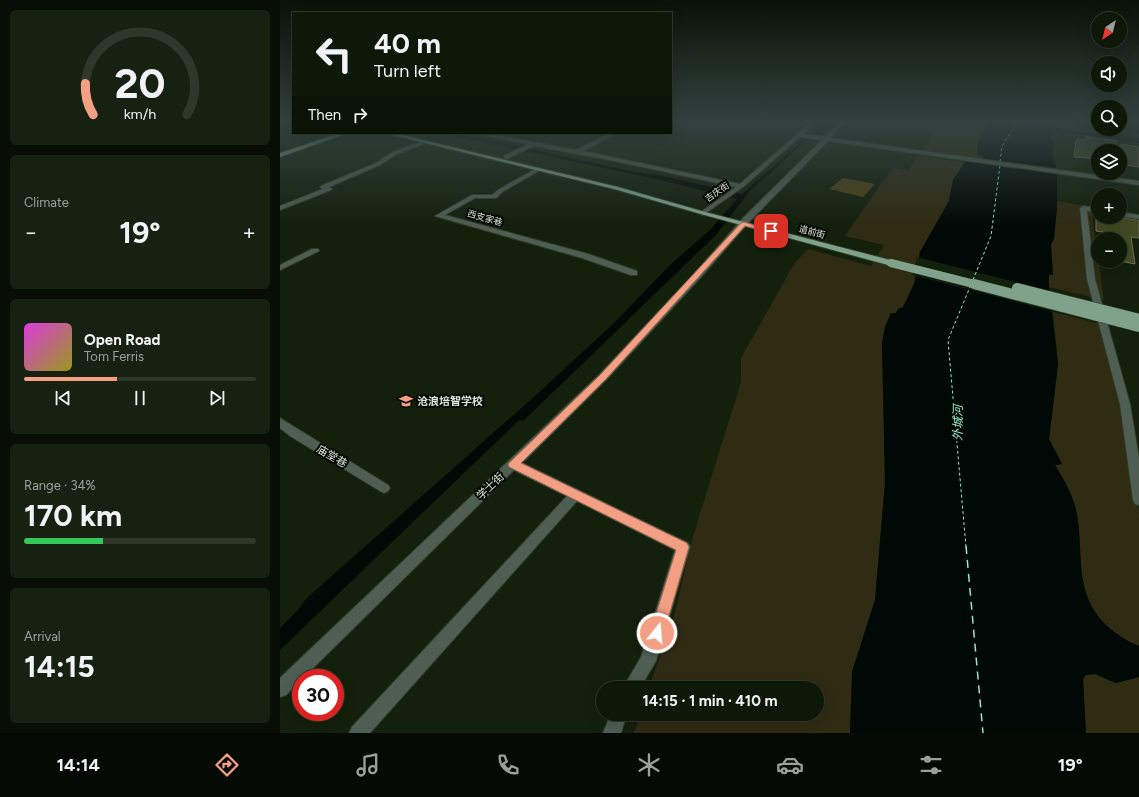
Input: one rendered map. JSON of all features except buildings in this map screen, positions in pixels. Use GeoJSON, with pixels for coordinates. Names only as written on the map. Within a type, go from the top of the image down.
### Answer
{"type":"FeatureCollection","features":[{"type":"Feature","properties":{"kind":"main road","name":"道前街"},"geometry":{"type":"LineString","coordinates":[[489,157],[706,211]]}},
{"type":"Feature","properties":{"kind":"main road","name":"道前街"},"geometry":{"type":"LineString","coordinates":[[507,157],[621,185],[720,215],[893,260],[1139,327]]}},
{"type":"Feature","properties":{"kind":"main road","name":"道前街"},"geometry":{"type":"LineString","coordinates":[[893,260],[1139,320]]}},
{"type":"Feature","properties":{"kind":"street"},"geometry":{"type":"LineString","coordinates":[[280,208],[329,189],[323,187],[378,164],[388,157]]}},
{"type":"Feature","properties":{"kind":"street"},"geometry":{"type":"LineString","coordinates":[[602,157],[741,186]]}},
{"type":"Feature","properties":{"kind":"street","name":"吉庆街"},"geometry":{"type":"LineString","coordinates":[[706,211],[722,201],[775,157]]}},
{"type":"Feature","properties":{"kind":"street","name":"学士街"},"geometry":{"type":"LineString","coordinates":[[280,689],[603,377],[740,220],[804,157]]}},
{"type":"Feature","properties":{"kind":"street"},"geometry":{"type":"LineString","coordinates":[[960,157],[1139,182]]}},
{"type":"Feature","properties":{"kind":"street","name":"西支家巷"},"geometry":{"type":"LineString","coordinates":[[539,169],[500,190],[494,197],[474,196],[439,216],[585,256],[634,273]]}},
{"type":"Feature","properties":{"kind":"street"},"geometry":{"type":"LineString","coordinates":[[1091,209],[1083,208],[1091,279],[1125,404],[1139,500]]}},
{"type":"Feature","properties":{"kind":"street"},"geometry":{"type":"LineString","coordinates":[[1127,215],[1139,217]]}},
{"type":"Feature","properties":{"kind":"street"},"geometry":{"type":"LineString","coordinates":[[280,268],[315,251]]}},
{"type":"Feature","properties":{"kind":"street","name":"庙堂巷"},"geometry":{"type":"LineString","coordinates":[[280,422],[294,433],[384,488]]}},
{"type":"Feature","properties":{"kind":"street"},"geometry":{"type":"LineString","coordinates":[[513,464],[575,496],[683,547],[648,661],[635,681]]}},
{"type":"Feature","properties":{"kind":"street"},"geometry":{"type":"LineString","coordinates":[[358,733],[575,496]]}},
{"type":"Feature","properties":{"kind":"street"},"geometry":{"type":"LineString","coordinates":[[612,733],[616,721]]}},
{"type":"Feature","properties":{"kind":"shaded area"},"geometry":{"type":"Polygon","coordinates":[[[917,157],[931,157],[965,163],[953,180],[949,201],[920,252],[914,284],[903,307],[898,309],[896,313],[891,313],[885,327],[882,343],[885,483],[875,600],[852,672],[850,733],[634,733],[638,721],[824,721],[824,681],[651,681],[675,612],[693,536],[741,382],[741,358],[794,264],[808,249],[871,266],[884,245],[845,236],[880,185],[894,168],[909,170],[917,157]]]}},
{"type":"Feature","properties":{"kind":"shaded area"},"geometry":{"type":"Polygon","coordinates":[[[970,157],[983,157],[982,159],[970,157]]]}},
{"type":"Feature","properties":{"kind":"shaded area"},"geometry":{"type":"Polygon","coordinates":[[[843,178],[875,184],[863,197],[829,189],[843,178]]]}},
{"type":"Feature","properties":{"kind":"shaded area"},"geometry":{"type":"Polygon","coordinates":[[[1057,201],[1091,207],[1091,224],[1093,224],[1094,232],[1091,232],[1091,268],[1100,268],[1104,300],[1049,287],[1049,275],[1053,275],[1051,245],[1054,238],[1057,201]]]}},
{"type":"Feature","properties":{"kind":"shaded area"},"geometry":{"type":"Polygon","coordinates":[[[1053,312],[1100,324],[1121,402],[1131,450],[1139,513],[1139,646],[1121,637],[1106,625],[1095,612],[1088,599],[1084,585],[1081,570],[1076,509],[1065,481],[1055,465],[1062,464],[1049,439],[1058,364],[1053,312]]]}},
{"type":"Feature","properties":{"kind":"shaded area"},"geometry":{"type":"Polygon","coordinates":[[[1095,674],[1116,683],[1139,677],[1139,733],[1086,733],[1083,679],[1086,675],[1095,674]]]}},
{"type":"Feature","properties":{"kind":"water"},"geometry":{"type":"Polygon","coordinates":[[[554,157],[567,157],[635,172],[663,176],[742,194],[784,157],[788,157],[750,191],[716,235],[523,421],[519,420],[280,650],[280,628],[307,598],[545,387],[614,323],[672,263],[711,229],[737,199],[652,178],[554,157]]]}},
{"type":"Feature","properties":{"kind":"water","name":"外城河"},"geometry":{"type":"Polygon","coordinates":[[[968,157],[982,159],[983,157],[1053,157],[1057,170],[1057,208],[1054,238],[1051,245],[1053,275],[1049,275],[1049,287],[1058,364],[1049,439],[1062,464],[1055,465],[1065,481],[1076,510],[1084,585],[1088,599],[1095,612],[1106,625],[1121,637],[1139,646],[1139,677],[1116,683],[1095,674],[1086,675],[1083,679],[1086,733],[850,733],[852,672],[875,600],[885,483],[882,343],[885,327],[891,313],[896,313],[898,309],[903,307],[914,284],[920,252],[949,201],[953,180],[968,157]]]}},
{"type":"Feature","properties":{"kind":"pier"},"geometry":{"type":"Polygon","coordinates":[[[917,257],[1051,291],[1055,312],[913,275],[917,257]]]}},
{"type":"Feature","properties":{"kind":"ferry route"},"geometry":{"type":"LineString","coordinates":[[1000,162],[1001,157]]}},
{"type":"Feature","properties":{"kind":"ferry route"},"geometry":{"type":"LineString","coordinates":[[973,280],[991,236],[1000,165]]}},
{"type":"Feature","properties":{"kind":"ferry route"},"geometry":{"type":"LineString","coordinates":[[966,547],[948,340],[970,287]]}},
{"type":"Feature","properties":{"kind":"ferry route"},"geometry":{"type":"LineString","coordinates":[[966,546],[983,733]]}},
{"type":"Feature","properties":{"kind":"place","name":"沧浪培智学校"},"geometry":{"type":"Point","coordinates":[406,401]}},
{"type":"Feature","properties":{"kind":"route"},"geometry":{"type":"LineString","coordinates":[[657,633],[683,547],[575,496],[513,464],[603,377],[744,224],[771,231]]}}]}
